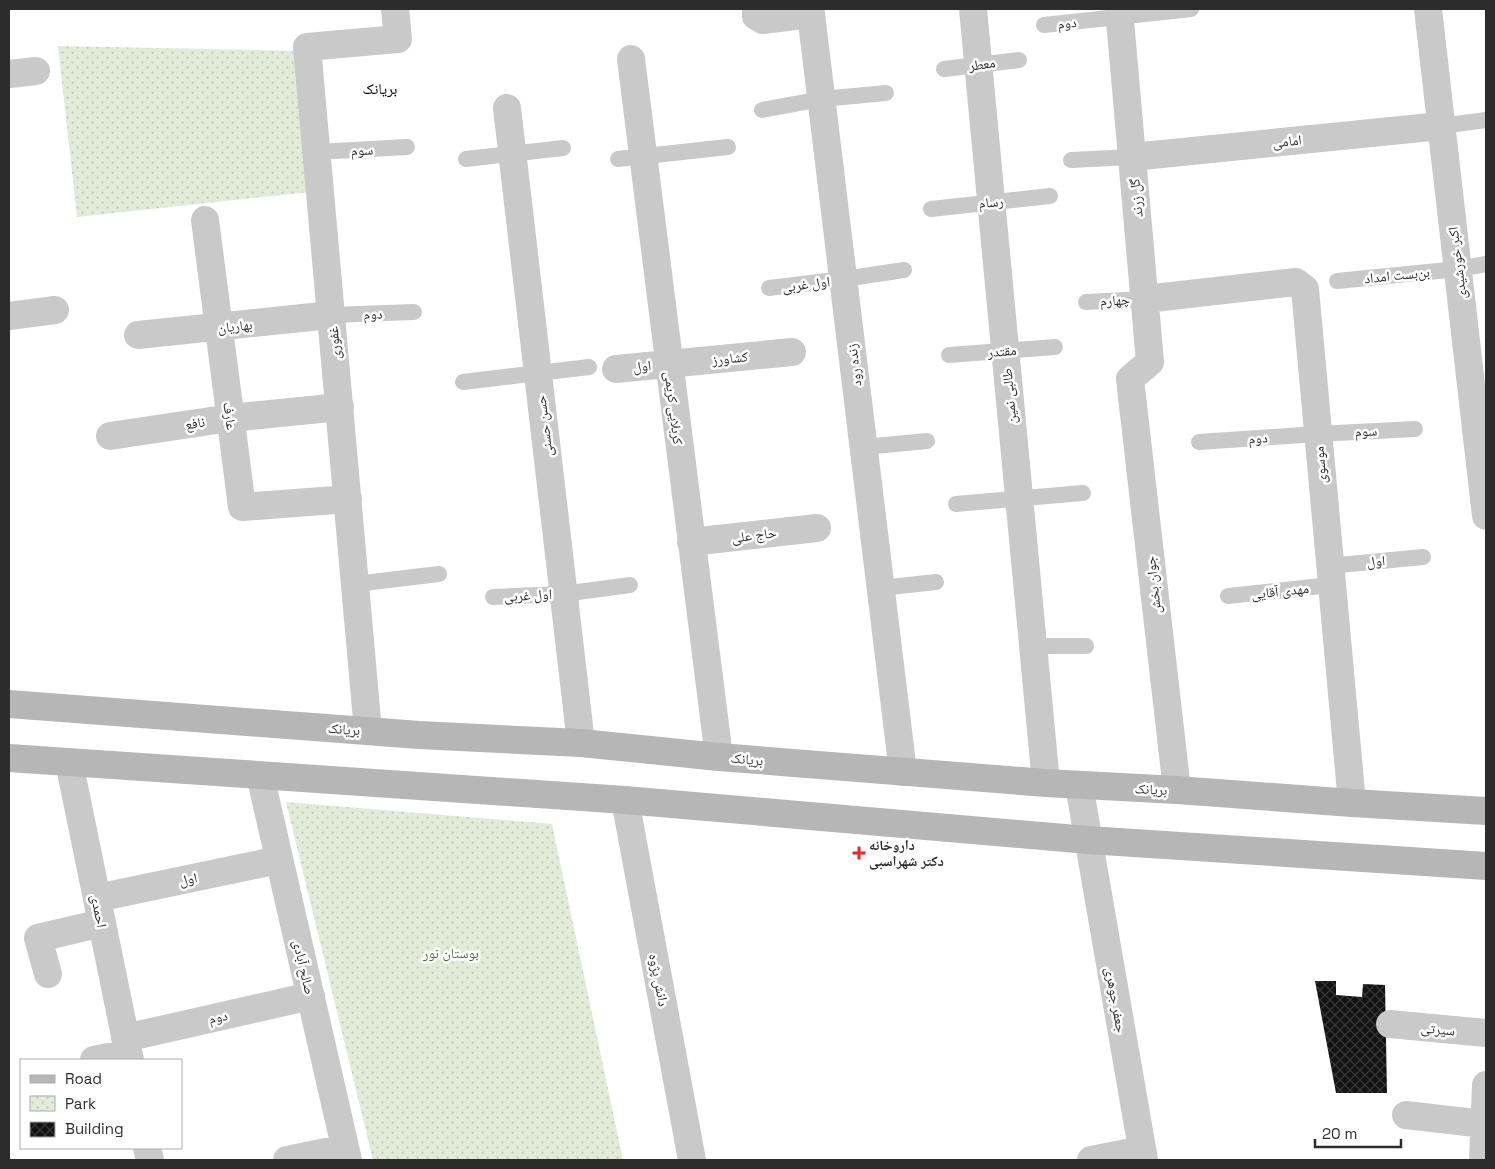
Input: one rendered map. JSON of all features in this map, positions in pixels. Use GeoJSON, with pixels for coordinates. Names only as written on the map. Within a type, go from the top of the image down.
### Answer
{"type":"FeatureCollection","features":[{"type":"Feature","properties":{"kind":"main road","name":"بریانک"},"geometry":{"type":"LineString","coordinates":[[9,704],[368,731],[581,743],[719,757],[1046,783],[1486,811]]}},
{"type":"Feature","properties":{"kind":"main road"},"geometry":{"type":"LineString","coordinates":[[9,758],[625,800],[1088,840],[1486,866]]}},
{"type":"Feature","properties":{"kind":"street","name":"غفوری"},"geometry":{"type":"LineString","coordinates":[[368,731],[307,47],[398,39],[395,9]]}},
{"type":"Feature","properties":{"kind":"street","name":"طالبی نمین"},"geometry":{"type":"LineString","coordinates":[[973,9],[1046,783]]}},
{"type":"Feature","properties":{"kind":"street","name":"اکبر خورشیدی"},"geometry":{"type":"LineString","coordinates":[[1428,9],[1458,269],[1479,396],[1486,516]]}},
{"type":"Feature","properties":{"kind":"street","name":"زنده رود"},"geometry":{"type":"LineString","coordinates":[[756,12],[763,20],[811,14],[903,772]]}},
{"type":"Feature","properties":{"kind":"street","name":"گل زرند"},"geometry":{"type":"LineString","coordinates":[[1120,13],[1150,362],[1130,379]]}},
{"type":"Feature","properties":{"kind":"street","name":"کربلایی کریمی"},"geometry":{"type":"LineString","coordinates":[[630,59],[630,157],[669,364],[719,757]]}},
{"type":"Feature","properties":{"kind":"street"},"geometry":{"type":"LineString","coordinates":[[9,74],[36,70]]}},
{"type":"Feature","properties":{"kind":"street","name":"حسن حسنی"},"geometry":{"type":"LineString","coordinates":[[507,108],[581,743]]}},
{"type":"Feature","properties":{"kind":"street","name":"امامی"},"geometry":{"type":"LineString","coordinates":[[1132,157],[1441,126]]}},
{"type":"Feature","properties":{"kind":"street","name":"عارف"},"geometry":{"type":"LineString","coordinates":[[205,220],[242,507],[348,499]]}},
{"type":"Feature","properties":{"kind":"street","name":"موسوی"},"geometry":{"type":"LineString","coordinates":[[1145,299],[1296,282],[1304,290],[1352,803]]}},
{"type":"Feature","properties":{"kind":"street"},"geometry":{"type":"LineString","coordinates":[[9,316],[55,310]]}},
{"type":"Feature","properties":{"kind":"street","name":"بهاریان"},"geometry":{"type":"LineString","coordinates":[[138,335],[331,315]]}},
{"type":"Feature","properties":{"kind":"street","name":"کشاورز"},"geometry":{"type":"LineString","coordinates":[[669,364],[792,352]]}},
{"type":"Feature","properties":{"kind":"street","name":"اول"},"geometry":{"type":"LineString","coordinates":[[616,369],[669,364]]}},
{"type":"Feature","properties":{"kind":"street","name":"جوان بخش"},"geometry":{"type":"LineString","coordinates":[[1130,379],[1177,790]]}},
{"type":"Feature","properties":{"kind":"street","name":"نافع"},"geometry":{"type":"LineString","coordinates":[[110,436],[230,418],[340,407]]}},
{"type":"Feature","properties":{"kind":"street","name":"حاج علی"},"geometry":{"type":"LineString","coordinates":[[691,542],[817,528]]}},
{"type":"Feature","properties":{"kind":"street","name":"احمدی"},"geometry":{"type":"LineString","coordinates":[[69,762],[128,1051]]}},
{"type":"Feature","properties":{"kind":"street","name":"صالح آبادی"},"geometry":{"type":"LineString","coordinates":[[260,775],[346,1154]]}},
{"type":"Feature","properties":{"kind":"street","name":"جعفر جوهری"},"geometry":{"type":"LineString","coordinates":[[1079,785],[1143,1155]]}},
{"type":"Feature","properties":{"kind":"street","name":"دانش پژوه"},"geometry":{"type":"LineString","coordinates":[[625,800],[692,1160]]}},
{"type":"Feature","properties":{"kind":"street","name":"اول"},"geometry":{"type":"LineString","coordinates":[[48,974],[38,938],[99,910],[280,860]]}},
{"type":"Feature","properties":{"kind":"street","name":"دوم"},"geometry":{"type":"LineString","coordinates":[[98,1059],[311,996]]}},
{"type":"Feature","properties":{"kind":"street","name":"سیرتی"},"geometry":{"type":"LineString","coordinates":[[1390,1024],[1486,1033]]}},
{"type":"Feature","properties":{"kind":"street"},"geometry":{"type":"LineString","coordinates":[[1483,1160],[1486,1090]]}},
{"type":"Feature","properties":{"kind":"street"},"geometry":{"type":"LineString","coordinates":[[1406,1115],[1484,1124]]}},
{"type":"Feature","properties":{"kind":"street"},"geometry":{"type":"LineString","coordinates":[[286,1160],[346,1154]]}},
{"type":"Feature","properties":{"kind":"street"},"geometry":{"type":"LineString","coordinates":[[1091,1160],[1143,1155]]}},
{"type":"Feature","properties":{"kind":"lane","name":"دوم"},"geometry":{"type":"LineString","coordinates":[[1044,25],[1120,13],[1191,9]]}},
{"type":"Feature","properties":{"kind":"lane","name":"معطر"},"geometry":{"type":"LineString","coordinates":[[944,69],[1019,60]]}},
{"type":"Feature","properties":{"kind":"lane"},"geometry":{"type":"LineString","coordinates":[[762,110],[822,99],[886,93]]}},
{"type":"Feature","properties":{"kind":"lane"},"geometry":{"type":"LineString","coordinates":[[1441,126],[1486,120]]}},
{"type":"Feature","properties":{"kind":"lane"},"geometry":{"type":"LineString","coordinates":[[630,157],[728,146]]}},
{"type":"Feature","properties":{"kind":"lane","name":"سوم"},"geometry":{"type":"LineString","coordinates":[[316,152],[407,147]]}},
{"type":"Feature","properties":{"kind":"lane"},"geometry":{"type":"LineString","coordinates":[[466,158],[563,148]]}},
{"type":"Feature","properties":{"kind":"lane"},"geometry":{"type":"LineString","coordinates":[[1071,160],[1132,157]]}},
{"type":"Feature","properties":{"kind":"lane","name":"رسام"},"geometry":{"type":"LineString","coordinates":[[931,209],[1050,196]]}},
{"type":"Feature","properties":{"kind":"lane"},"geometry":{"type":"LineString","coordinates":[[1458,269],[1486,264]]}},
{"type":"Feature","properties":{"kind":"lane","name":"بن‌بست امداد"},"geometry":{"type":"LineString","coordinates":[[1337,281],[1458,269]]}},
{"type":"Feature","properties":{"kind":"lane","name":"اول غربی"},"geometry":{"type":"LineString","coordinates":[[769,288],[844,280],[904,270]]}},
{"type":"Feature","properties":{"kind":"lane","name":"چهارم"},"geometry":{"type":"LineString","coordinates":[[1086,302],[1145,299]]}},
{"type":"Feature","properties":{"kind":"lane","name":"دوم"},"geometry":{"type":"LineString","coordinates":[[331,315],[414,312]]}},
{"type":"Feature","properties":{"kind":"lane","name":"مقتدر"},"geometry":{"type":"LineString","coordinates":[[949,356],[1055,347]]}},
{"type":"Feature","properties":{"kind":"lane"},"geometry":{"type":"LineString","coordinates":[[463,382],[589,367]]}},
{"type":"Feature","properties":{"kind":"lane","name":"سوم"},"geometry":{"type":"LineString","coordinates":[[1317,434],[1415,429]]}},
{"type":"Feature","properties":{"kind":"lane","name":"دوم"},"geometry":{"type":"LineString","coordinates":[[1199,442],[1317,434]]}},
{"type":"Feature","properties":{"kind":"lane"},"geometry":{"type":"LineString","coordinates":[[864,447],[927,441]]}},
{"type":"Feature","properties":{"kind":"lane"},"geometry":{"type":"LineString","coordinates":[[956,504],[1083,493]]}},
{"type":"Feature","properties":{"kind":"lane","name":"اول"},"geometry":{"type":"LineString","coordinates":[[1330,576],[1423,557]]}},
{"type":"Feature","properties":{"kind":"lane"},"geometry":{"type":"LineString","coordinates":[[355,584],[439,574]]}},
{"type":"Feature","properties":{"kind":"lane","name":"مهدی آقایی"},"geometry":{"type":"LineString","coordinates":[[1228,596],[1330,576]]}},
{"type":"Feature","properties":{"kind":"lane"},"geometry":{"type":"LineString","coordinates":[[881,588],[936,582]]}},
{"type":"Feature","properties":{"kind":"lane","name":"اول غربی"},"geometry":{"type":"LineString","coordinates":[[493,597],[563,594],[630,585]]}},
{"type":"Feature","properties":{"kind":"lane"},"geometry":{"type":"LineString","coordinates":[[1033,646],[1086,646]]}},
{"type":"Feature","properties":{"kind":"green space"},"geometry":{"type":"Polygon","coordinates":[[[58,46],[299,51],[310,192],[77,217],[58,46]]]}},
{"type":"Feature","properties":{"kind":"green space","name":"بوستان نور"},"geometry":{"type":"Polygon","coordinates":[[[286,802],[552,824],[623,1160],[373,1160],[286,802]]]}},
{"type":"Feature","properties":{"kind":"building"},"geometry":{"type":"Polygon","coordinates":[[[1315,981],[1336,981],[1336,995],[1362,997],[1363,984],[1385,985],[1387,1093],[1336,1093],[1315,981]]]}},
{"type":"Feature","properties":{"kind":"place","name":"داروخانه دکتر شهراسبی"},"geometry":{"type":"Point","coordinates":[859,853]}},
{"type":"Feature","properties":{"kind":"district","name":"بریانک"},"geometry":{"type":"Point","coordinates":[380,89]}}]}
